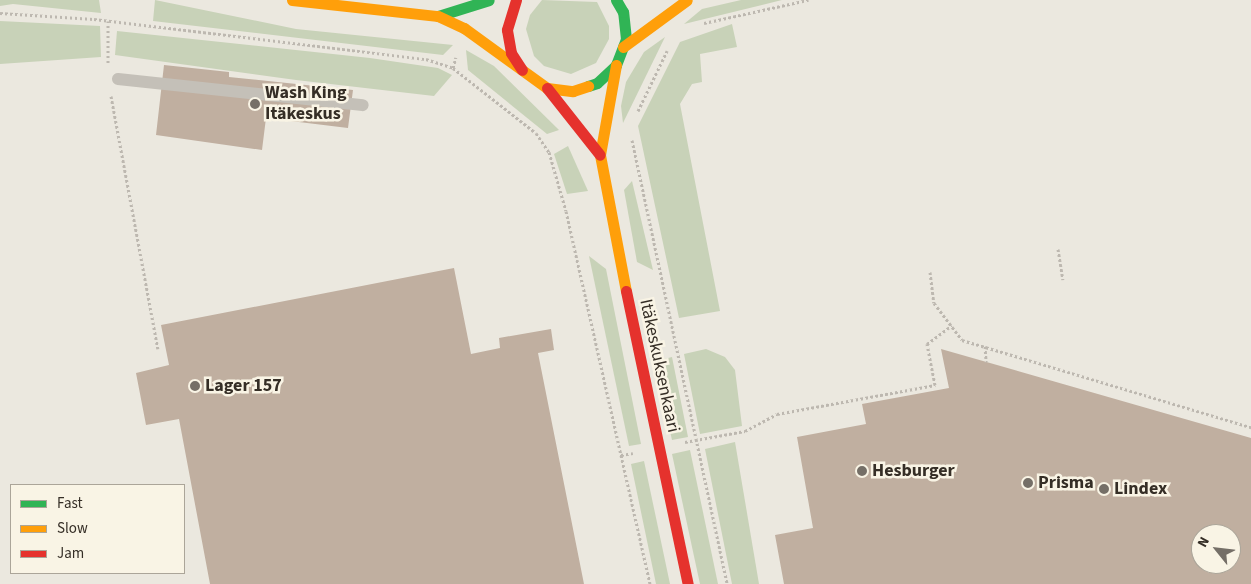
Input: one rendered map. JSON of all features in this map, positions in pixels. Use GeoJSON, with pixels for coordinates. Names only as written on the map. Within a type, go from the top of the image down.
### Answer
{"type":"FeatureCollection","features":[{"type":"Feature","properties":{"kind":"street"},"geometry":{"type":"LineString","coordinates":[[292,0],[438,16],[464,28],[523,73],[547,88],[573,91],[597,83],[616,65],[626,39],[623,12],[616,0]]}},
{"type":"Feature","properties":{"kind":"street"},"geometry":{"type":"LineString","coordinates":[[438,16],[488,0]]}},
{"type":"Feature","properties":{"kind":"street"},"geometry":{"type":"LineString","coordinates":[[516,0],[512,7],[507,30],[511,53],[523,73]]}},
{"type":"Feature","properties":{"kind":"street"},"geometry":{"type":"LineString","coordinates":[[623,47],[687,0]]}},
{"type":"Feature","properties":{"kind":"street","name":"Itäkeskuksenkaari"},"geometry":{"type":"LineString","coordinates":[[616,65],[600,155],[608,208],[688,584]]}},
{"type":"Feature","properties":{"kind":"street","name":"Itäkeskuksenkaari"},"geometry":{"type":"LineString","coordinates":[[547,88],[600,155]]}},
{"type":"Feature","properties":{"kind":"lane"},"geometry":{"type":"LineString","coordinates":[[118,79],[363,106]]}},
{"type":"Feature","properties":{"kind":"path"},"geometry":{"type":"LineString","coordinates":[[698,24],[808,0]]}},
{"type":"Feature","properties":{"kind":"path"},"geometry":{"type":"LineString","coordinates":[[0,14],[108,21],[426,59],[446,64],[536,133],[549,152],[566,211],[650,584]]}},
{"type":"Feature","properties":{"kind":"path"},"geometry":{"type":"LineString","coordinates":[[108,21],[108,68]]}},
{"type":"Feature","properties":{"kind":"path"},"geometry":{"type":"LineString","coordinates":[[634,118],[668,48]]}},
{"type":"Feature","properties":{"kind":"path"},"geometry":{"type":"LineString","coordinates":[[110,92],[158,349]]}},
{"type":"Feature","properties":{"kind":"path"},"geometry":{"type":"LineString","coordinates":[[632,135],[727,584]]}},
{"type":"Feature","properties":{"kind":"path"},"geometry":{"type":"LineString","coordinates":[[1058,249],[1064,280]]}},
{"type":"Feature","properties":{"kind":"path"},"geometry":{"type":"LineString","coordinates":[[930,272],[934,302],[962,340],[1251,428]]}},
{"type":"Feature","properties":{"kind":"path"},"geometry":{"type":"LineString","coordinates":[[745,431],[777,414],[934,385],[927,344],[952,325]]}},
{"type":"Feature","properties":{"kind":"path"},"geometry":{"type":"LineString","coordinates":[[985,346],[986,362]]}},
{"type":"Feature","properties":{"kind":"green space"},"geometry":{"type":"Polygon","coordinates":[[[0,0],[99,0],[101,13],[13,4],[0,6],[0,0]]]}},
{"type":"Feature","properties":{"kind":"green space"},"geometry":{"type":"Polygon","coordinates":[[[155,0],[296,29],[453,45],[443,55],[153,21],[155,0]]]}},
{"type":"Feature","properties":{"kind":"green space"},"geometry":{"type":"Polygon","coordinates":[[[542,0],[597,2],[609,26],[609,39],[596,63],[571,74],[544,66],[534,56],[526,29],[530,15],[542,0]]]}},
{"type":"Feature","properties":{"kind":"green space"},"geometry":{"type":"Polygon","coordinates":[[[741,0],[782,0],[684,24],[702,9],[741,0]]]}},
{"type":"Feature","properties":{"kind":"green space"},"geometry":{"type":"Polygon","coordinates":[[[0,21],[100,26],[101,57],[0,64],[0,21]]]}},
{"type":"Feature","properties":{"kind":"green space"},"geometry":{"type":"Polygon","coordinates":[[[732,24],[737,47],[700,54],[702,82],[692,84],[680,104],[720,311],[679,318],[638,126],[680,42],[732,24]]]}},
{"type":"Feature","properties":{"kind":"green space"},"geometry":{"type":"Polygon","coordinates":[[[117,31],[370,58],[438,68],[452,75],[434,96],[296,80],[115,55],[117,31]]]}},
{"type":"Feature","properties":{"kind":"green space"},"geometry":{"type":"Polygon","coordinates":[[[665,37],[623,123],[621,106],[626,82],[644,52],[665,37]]]}},
{"type":"Feature","properties":{"kind":"green space"},"geometry":{"type":"Polygon","coordinates":[[[466,50],[494,66],[559,130],[547,134],[468,70],[466,50]]]}},
{"type":"Feature","properties":{"kind":"green space"},"geometry":{"type":"Polygon","coordinates":[[[568,146],[588,191],[567,194],[554,154],[568,146]]]}},
{"type":"Feature","properties":{"kind":"green space"},"geometry":{"type":"Polygon","coordinates":[[[632,181],[653,270],[637,262],[624,190],[632,181]]]}},
{"type":"Feature","properties":{"kind":"green space"},"geometry":{"type":"Polygon","coordinates":[[[589,256],[606,269],[641,444],[629,446],[589,256]]]}},
{"type":"Feature","properties":{"kind":"green space"},"geometry":{"type":"Polygon","coordinates":[[[706,349],[725,357],[735,370],[742,426],[700,434],[684,354],[706,349]]]}},
{"type":"Feature","properties":{"kind":"green space"},"geometry":{"type":"Polygon","coordinates":[[[672,357],[688,437],[672,440],[657,375],[664,359],[672,357]]]}},
{"type":"Feature","properties":{"kind":"green space"},"geometry":{"type":"Polygon","coordinates":[[[735,442],[759,584],[732,584],[705,449],[735,442]]]}},
{"type":"Feature","properties":{"kind":"green space"},"geometry":{"type":"Polygon","coordinates":[[[690,450],[718,584],[700,584],[672,454],[690,450]]]}},
{"type":"Feature","properties":{"kind":"green space"},"geometry":{"type":"Polygon","coordinates":[[[644,461],[670,584],[656,584],[631,464],[644,461]]]}},
{"type":"Feature","properties":{"kind":"building","name":"Wash King Itäkeskus"},"geometry":{"type":"Polygon","coordinates":[[[164,65],[229,72],[229,77],[353,90],[348,128],[266,118],[262,150],[156,135],[164,65]]]}},
{"type":"Feature","properties":{"kind":"building"},"geometry":{"type":"Polygon","coordinates":[[[454,268],[471,354],[500,348],[499,338],[551,329],[554,350],[538,353],[584,584],[210,584],[179,419],[146,425],[136,373],[169,365],[161,325],[454,268]]]}},
{"type":"Feature","properties":{"kind":"building","name":"Prisma"},"geometry":{"type":"Polygon","coordinates":[[[941,349],[1251,438],[1251,584],[784,584],[775,535],[813,528],[797,437],[866,424],[862,404],[949,388],[941,349]]]}},
{"type":"Feature","properties":{"kind":"traffic: fast"},"geometry":{"type":"LineString","coordinates":[[438,16],[489,0]]}},
{"type":"Feature","properties":{"kind":"traffic: fast"},"geometry":{"type":"LineString","coordinates":[[588,86],[597,83],[616,65],[626,39],[623,12],[616,0]]}},
{"type":"Feature","properties":{"kind":"traffic: slow"},"geometry":{"type":"LineString","coordinates":[[292,0],[438,16],[464,28],[547,88],[573,91],[588,86]]}},
{"type":"Feature","properties":{"kind":"traffic: slow"},"geometry":{"type":"LineString","coordinates":[[623,47],[687,0]]}},
{"type":"Feature","properties":{"kind":"traffic: slow"},"geometry":{"type":"LineString","coordinates":[[616,65],[600,155],[626,291]]}},
{"type":"Feature","properties":{"kind":"traffic: jam"},"geometry":{"type":"LineString","coordinates":[[516,0],[507,30],[511,53],[522,70]]}},
{"type":"Feature","properties":{"kind":"traffic: jam"},"geometry":{"type":"LineString","coordinates":[[547,88],[600,155]]}},
{"type":"Feature","properties":{"kind":"traffic: jam"},"geometry":{"type":"LineString","coordinates":[[626,291],[688,584]]}},
{"type":"Feature","properties":{"kind":"place","name":"Wash King Itäkeskus"},"geometry":{"type":"Point","coordinates":[255,104]}},
{"type":"Feature","properties":{"kind":"place","name":"Lager 157"},"geometry":{"type":"Point","coordinates":[195,386]}},
{"type":"Feature","properties":{"kind":"place","name":"Hesburger"},"geometry":{"type":"Point","coordinates":[862,471]}},
{"type":"Feature","properties":{"kind":"place","name":"Prisma"},"geometry":{"type":"Point","coordinates":[1028,483]}},
{"type":"Feature","properties":{"kind":"place","name":"Lindex"},"geometry":{"type":"Point","coordinates":[1104,489]}}]}
